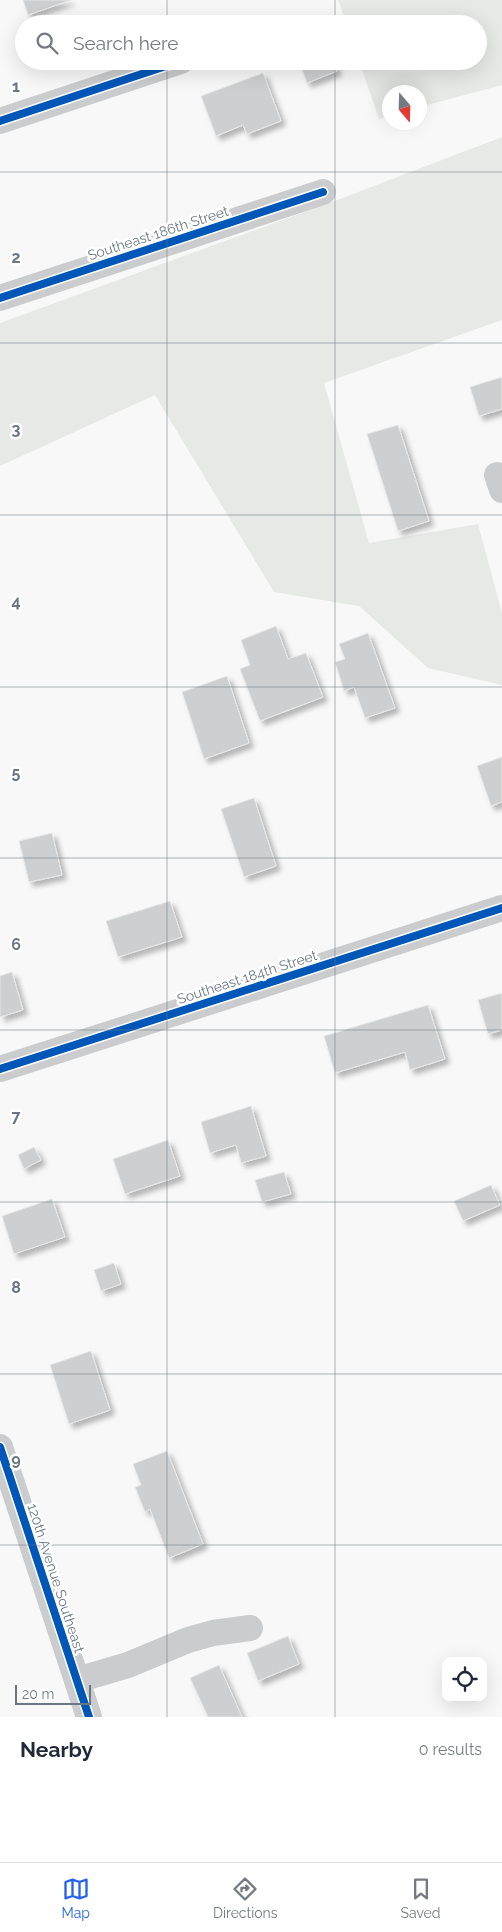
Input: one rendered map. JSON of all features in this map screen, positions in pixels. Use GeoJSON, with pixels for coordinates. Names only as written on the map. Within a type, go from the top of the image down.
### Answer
{"type":"FeatureCollection","features":[{"type":"Feature","properties":{"kind":"street"},"geometry":{"type":"LineString","coordinates":[[0,121],[154,70]]}},
{"type":"Feature","properties":{"kind":"street","name":"Southeast 186th Street"},"geometry":{"type":"LineString","coordinates":[[0,298],[323,192]]}},
{"type":"Feature","properties":{"kind":"street","name":"Southeast 184th Street"},"geometry":{"type":"LineString","coordinates":[[0,1069],[502,908]]}},
{"type":"Feature","properties":{"kind":"street","name":"120th Avenue Southeast"},"geometry":{"type":"LineString","coordinates":[[0,1447],[89,1717]]}},
{"type":"Feature","properties":{"kind":"street"},"geometry":{"type":"LineString","coordinates":[[76,1680],[128,1665],[205,1635],[250,1628]]}},
{"type":"Feature","properties":{"kind":"shaded area"},"geometry":{"type":"Polygon","coordinates":[[[338,0],[502,0],[502,85],[427,105],[427,85],[382,85],[382,118],[379,119],[362,70],[487,70],[487,15],[344,15],[338,0]]]}},
{"type":"Feature","properties":{"kind":"shaded area"},"geometry":{"type":"Polygon","coordinates":[[[502,137],[502,320],[324,383],[369,543],[478,524],[502,613],[502,685],[428,668],[359,606],[274,592],[155,395],[0,466],[0,323],[332,202],[502,137]]]}},
{"type":"Feature","properties":{"kind":"building"},"geometry":{"type":"Polygon","coordinates":[[[23,0],[71,0],[28,15],[23,0]]]}},
{"type":"Feature","properties":{"kind":"building"},"geometry":{"type":"Polygon","coordinates":[[[302,70],[337,70],[337,71],[307,83],[302,70]]]}},
{"type":"Feature","properties":{"kind":"building"},"geometry":{"type":"Polygon","coordinates":[[[263,73],[281,121],[247,134],[243,125],[216,136],[201,96],[263,73]]]}},
{"type":"Feature","properties":{"kind":"building"},"geometry":{"type":"Polygon","coordinates":[[[502,377],[502,409],[479,416],[470,387],[502,377]]]}},
{"type":"Feature","properties":{"kind":"building"},"geometry":{"type":"Polygon","coordinates":[[[398,425],[429,521],[398,531],[367,434],[398,425]]]}},
{"type":"Feature","properties":{"kind":"building"},"geometry":{"type":"Polygon","coordinates":[[[276,626],[288,659],[306,653],[323,697],[260,721],[240,669],[250,665],[241,640],[276,626]]]}},
{"type":"Feature","properties":{"kind":"building"},"geometry":{"type":"Polygon","coordinates":[[[368,633],[395,708],[365,718],[354,687],[344,691],[335,662],[345,659],[339,644],[368,633]]]}},
{"type":"Feature","properties":{"kind":"building"},"geometry":{"type":"Polygon","coordinates":[[[227,676],[249,743],[204,759],[182,692],[227,676]]]}},
{"type":"Feature","properties":{"kind":"building"},"geometry":{"type":"Polygon","coordinates":[[[502,757],[502,802],[491,806],[477,766],[502,757]]]}},
{"type":"Feature","properties":{"kind":"building"},"geometry":{"type":"Polygon","coordinates":[[[254,798],[276,866],[244,877],[221,809],[254,798]]]}},
{"type":"Feature","properties":{"kind":"building"},"geometry":{"type":"Polygon","coordinates":[[[52,833],[62,875],[29,882],[19,841],[52,833]]]}},
{"type":"Feature","properties":{"kind":"building"},"geometry":{"type":"Polygon","coordinates":[[[170,901],[182,937],[118,957],[106,921],[170,901]]]}},
{"type":"Feature","properties":{"kind":"building"},"geometry":{"type":"Polygon","coordinates":[[[12,972],[23,1010],[0,1017],[0,976],[12,972]]]}},
{"type":"Feature","properties":{"kind":"building"},"geometry":{"type":"Polygon","coordinates":[[[502,993],[502,1030],[488,1034],[478,1000],[502,993]]]}},
{"type":"Feature","properties":{"kind":"building"},"geometry":{"type":"Polygon","coordinates":[[[428,1005],[445,1059],[410,1070],[405,1052],[335,1073],[324,1036],[428,1005]]]}},
{"type":"Feature","properties":{"kind":"building"},"geometry":{"type":"Polygon","coordinates":[[[251,1106],[266,1156],[241,1163],[236,1145],[210,1153],[201,1122],[251,1106]]]}},
{"type":"Feature","properties":{"kind":"building"},"geometry":{"type":"Polygon","coordinates":[[[168,1140],[180,1176],[125,1194],[113,1159],[168,1140]]]}},
{"type":"Feature","properties":{"kind":"building"},"geometry":{"type":"Polygon","coordinates":[[[34,1147],[41,1160],[24,1169],[18,1155],[34,1147]]]}},
{"type":"Feature","properties":{"kind":"building"},"geometry":{"type":"Polygon","coordinates":[[[284,1172],[291,1194],[262,1202],[255,1180],[284,1172]]]}},
{"type":"Feature","properties":{"kind":"building"},"geometry":{"type":"Polygon","coordinates":[[[491,1185],[500,1205],[463,1221],[454,1201],[491,1185]]]}},
{"type":"Feature","properties":{"kind":"building"},"geometry":{"type":"Polygon","coordinates":[[[52,1199],[65,1237],[14,1254],[2,1216],[52,1199]]]}},
{"type":"Feature","properties":{"kind":"building"},"geometry":{"type":"Polygon","coordinates":[[[114,1263],[121,1284],[101,1291],[94,1270],[114,1263]]]}},
{"type":"Feature","properties":{"kind":"building"},"geometry":{"type":"Polygon","coordinates":[[[91,1351],[110,1410],[69,1424],[50,1365],[91,1351]]]}},
{"type":"Feature","properties":{"kind":"building"},"geometry":{"type":"Polygon","coordinates":[[[167,1451],[203,1544],[169,1558],[150,1509],[145,1512],[135,1487],[141,1485],[133,1464],[167,1451]]]}},
{"type":"Feature","properties":{"kind":"building"},"geometry":{"type":"Polygon","coordinates":[[[288,1636],[299,1664],[258,1681],[247,1653],[288,1636]]]}},
{"type":"Feature","properties":{"kind":"building"},"geometry":{"type":"Polygon","coordinates":[[[219,1665],[242,1717],[208,1717],[190,1678],[219,1665]]]}},
{"type":"Feature","properties":{"kind":"cycle path"},"geometry":{"type":"LineString","coordinates":[[0,121],[154,70]]}},
{"type":"Feature","properties":{"kind":"cycle path"},"geometry":{"type":"LineString","coordinates":[[0,298],[323,192]]}},
{"type":"Feature","properties":{"kind":"cycle path"},"geometry":{"type":"LineString","coordinates":[[0,1069],[502,908]]}},
{"type":"Feature","properties":{"kind":"cycle path"},"geometry":{"type":"LineString","coordinates":[[0,1447],[89,1717]]}}]}
